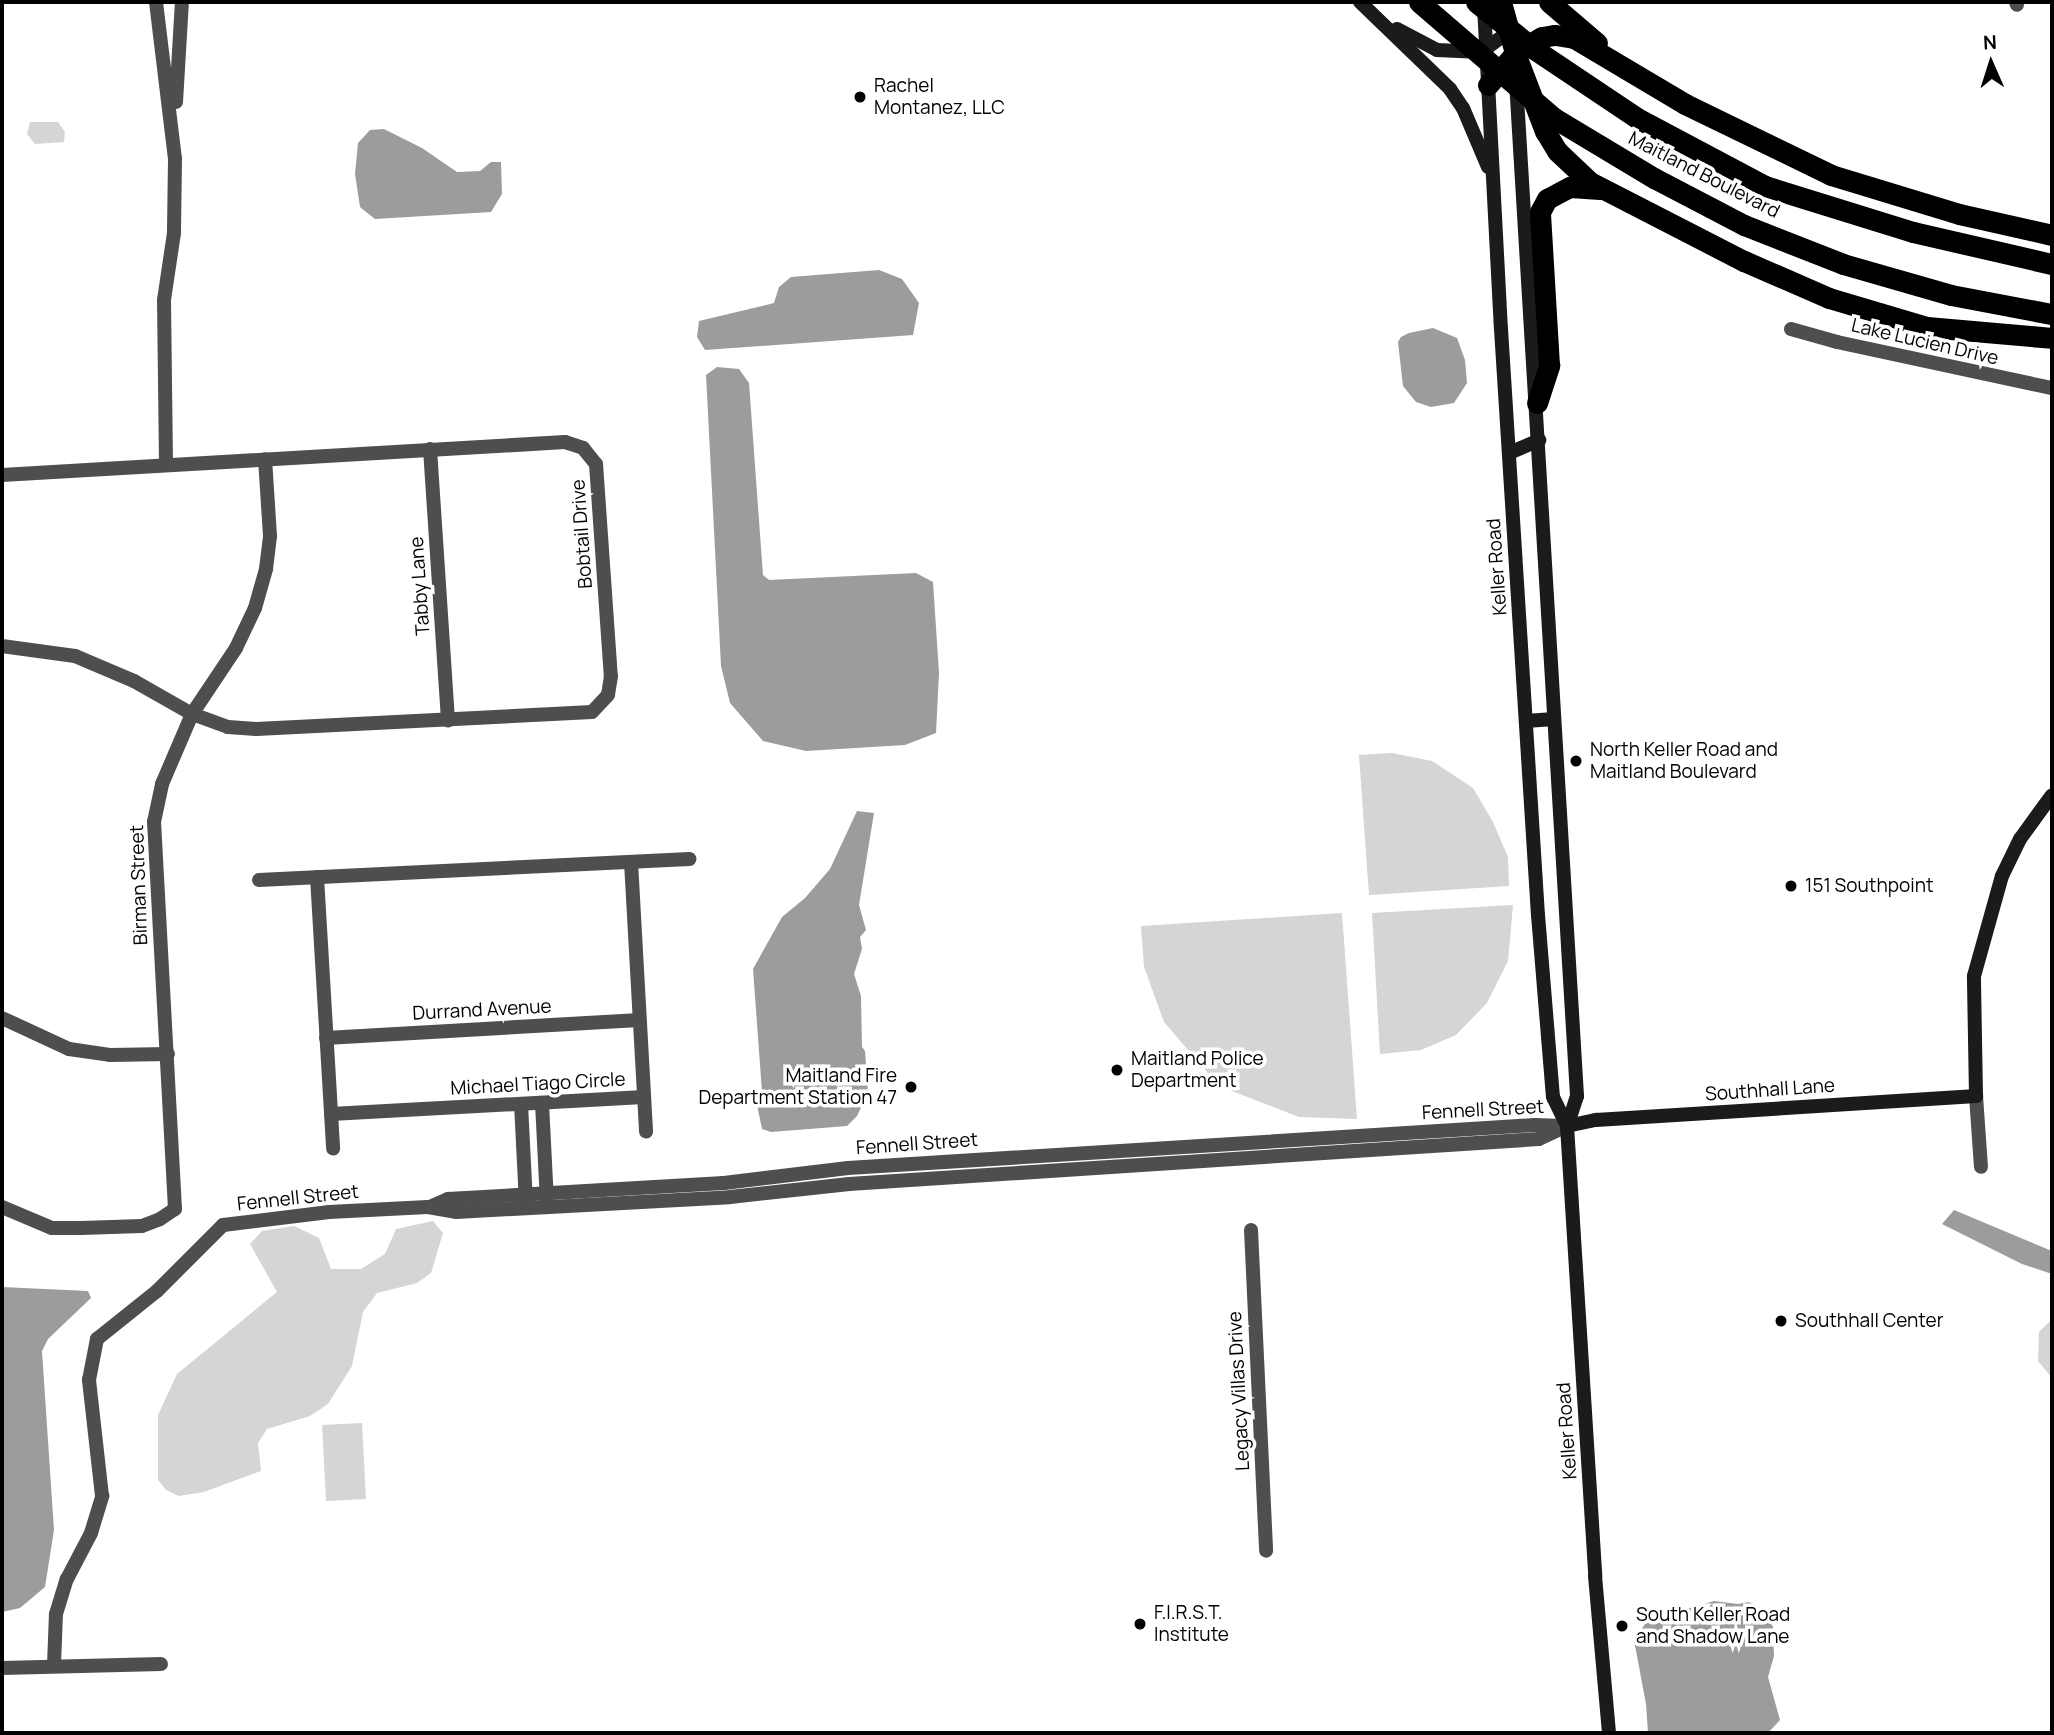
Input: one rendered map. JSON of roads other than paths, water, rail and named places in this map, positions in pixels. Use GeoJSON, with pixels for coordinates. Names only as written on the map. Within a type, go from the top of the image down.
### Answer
{"type":"FeatureCollection","features":[{"type":"Feature","properties":{"kind":"highway","name":"Maitland Boulevard"},"geometry":{"type":"LineString","coordinates":[[1419,2],[1554,118],[1654,178],[1744,225],[1843,264],[1951,295],[2052,314]]}},
{"type":"Feature","properties":{"kind":"highway","name":"Maitland Boulevard"},"geometry":{"type":"LineString","coordinates":[[1476,2],[1534,49],[1637,118],[1765,186],[1913,232],[2052,264]]}},
{"type":"Feature","properties":{"kind":"highway"},"geometry":{"type":"LineString","coordinates":[[1549,2],[1616,61]]}},
{"type":"Feature","properties":{"kind":"highway"},"geometry":{"type":"LineString","coordinates":[[1509,3],[1508,44],[1545,131],[1557,151],[1590,182],[1744,261],[1829,298],[1927,327],[2052,338]]}},
{"type":"Feature","properties":{"kind":"highway"},"geometry":{"type":"LineString","coordinates":[[1508,44],[1555,35],[1574,38],[1685,104],[1831,175],[1959,214],[2052,235]]}},
{"type":"Feature","properties":{"kind":"highway"},"geometry":{"type":"LineString","coordinates":[[1488,85],[1508,44]]}},
{"type":"Feature","properties":{"kind":"highway"},"geometry":{"type":"LineString","coordinates":[[1537,403],[1549,366],[1540,212],[1548,200],[1570,187],[1603,190]]}},
{"type":"Feature","properties":{"kind":"street"},"geometry":{"type":"LineString","coordinates":[[156,2],[174,128]]}},
{"type":"Feature","properties":{"kind":"street"},"geometry":{"type":"LineString","coordinates":[[166,464],[164,300],[174,233],[174,128],[183,2]]}},
{"type":"Feature","properties":{"kind":"street"},"geometry":{"type":"LineString","coordinates":[[1362,3],[1419,43],[1437,50],[1481,52],[1508,44],[1484,2]]}},
{"type":"Feature","properties":{"kind":"street","name":"Keller Road"},"geometry":{"type":"LineString","coordinates":[[1484,2],[1509,453],[1553,1097],[1567,1126]]}},
{"type":"Feature","properties":{"kind":"street"},"geometry":{"type":"LineString","coordinates":[[1362,3],[1450,89],[1463,108],[1492,177]]}},
{"type":"Feature","properties":{"kind":"street","name":"Keller Road"},"geometry":{"type":"LineString","coordinates":[[1508,44],[1516,82],[1537,403],[1577,1096],[1567,1126],[1595,1576],[1609,1733]]}},
{"type":"Feature","properties":{"kind":"street","name":"Lake Lucien Drive"},"geometry":{"type":"LineString","coordinates":[[1791,329],[1837,342],[2052,388]]}},
{"type":"Feature","properties":{"kind":"street"},"geometry":{"type":"LineString","coordinates":[[1508,431],[1539,440]]}},
{"type":"Feature","properties":{"kind":"street"},"geometry":{"type":"LineString","coordinates":[[1509,453],[1539,440]]}},
{"type":"Feature","properties":{"kind":"street","name":"Bobtail Drive"},"geometry":{"type":"LineString","coordinates":[[2,475],[565,442],[583,448],[596,464],[611,676],[608,695],[592,712],[256,729],[228,727],[192,714],[134,681],[75,656],[2,646]]}},
{"type":"Feature","properties":{"kind":"street","name":"Tabby Lane"},"geometry":{"type":"LineString","coordinates":[[430,449],[448,720]]}},
{"type":"Feature","properties":{"kind":"street","name":"Birman Street"},"geometry":{"type":"LineString","coordinates":[[2,1207],[52,1228],[142,1226],[160,1220],[175,1209],[154,822],[162,784],[192,714],[236,648],[255,608],[266,569],[270,536],[265,459]]}},
{"type":"Feature","properties":{"kind":"street"},"geometry":{"type":"LineString","coordinates":[[1526,721],[1554,719]]}},
{"type":"Feature","properties":{"kind":"street"},"geometry":{"type":"LineString","coordinates":[[1981,1167],[1976,1096],[1976,966],[2002,876],[2020,839],[2052,795]]}},
{"type":"Feature","properties":{"kind":"street"},"geometry":{"type":"LineString","coordinates":[[259,880],[689,859]]}},
{"type":"Feature","properties":{"kind":"street","name":"Michael Tiago Circle"},"geometry":{"type":"LineString","coordinates":[[331,1114],[644,1097],[631,862]]}},
{"type":"Feature","properties":{"kind":"street"},"geometry":{"type":"LineString","coordinates":[[317,877],[333,1149]]}},
{"type":"Feature","properties":{"kind":"street"},"geometry":{"type":"LineString","coordinates":[[2,1018],[69,1049],[110,1055],[168,1054]]}},
{"type":"Feature","properties":{"kind":"street","name":"Durrand Avenue"},"geometry":{"type":"LineString","coordinates":[[326,1038],[639,1020]]}},
{"type":"Feature","properties":{"kind":"street","name":"Southhall Lane"},"geometry":{"type":"LineString","coordinates":[[1567,1126],[1596,1120],[1976,1096]]}},
{"type":"Feature","properties":{"kind":"street"},"geometry":{"type":"LineString","coordinates":[[644,1097],[646,1132]]}},
{"type":"Feature","properties":{"kind":"street"},"geometry":{"type":"LineString","coordinates":[[542,1103],[547,1200]]}},
{"type":"Feature","properties":{"kind":"street"},"geometry":{"type":"LineString","coordinates":[[521,1104],[525,1201]]}},
{"type":"Feature","properties":{"kind":"street","name":"Fennell Street"},"geometry":{"type":"LineString","coordinates":[[54,1665],[55,1614],[67,1579],[91,1533],[102,1496],[89,1380],[97,1339],[157,1291],[223,1224],[329,1212],[428,1207],[456,1212],[525,1201],[730,1197],[1105,1159],[1535,1125],[1567,1126]]}},
{"type":"Feature","properties":{"kind":"street"},"geometry":{"type":"LineString","coordinates":[[523,1143],[544,1141]]}},
{"type":"Feature","properties":{"kind":"street","name":"Fennell Street"},"geometry":{"type":"LineString","coordinates":[[547,1200],[848,1168],[1105,1159]]}},
{"type":"Feature","properties":{"kind":"street"},"geometry":{"type":"LineString","coordinates":[[880,1166],[881,1182]]}},
{"type":"Feature","properties":{"kind":"street"},"geometry":{"type":"LineString","coordinates":[[848,1168],[849,1184]]}},
{"type":"Feature","properties":{"kind":"street","name":"Legacy Villas Drive"},"geometry":{"type":"LineString","coordinates":[[1251,1230],[1266,1551]]}},
{"type":"Feature","properties":{"kind":"street"},"geometry":{"type":"LineString","coordinates":[[2,1668],[162,1664]]}},
{"type":"Feature","properties":{"kind":"place","name":"Rachel Montanez, LLC"},"geometry":{"type":"Point","coordinates":[860,97]}},
{"type":"Feature","properties":{"kind":"place","name":"North Keller Road and Maitland Boulevard"},"geometry":{"type":"Point","coordinates":[1576,761]}},
{"type":"Feature","properties":{"kind":"place","name":"151 Southpoint"},"geometry":{"type":"Point","coordinates":[1791,886]}},
{"type":"Feature","properties":{"kind":"place","name":"Maitland Police Department"},"geometry":{"type":"Point","coordinates":[1117,1070]}},
{"type":"Feature","properties":{"kind":"place","name":"Maitland Fire Department Station 47"},"geometry":{"type":"Point","coordinates":[911,1087]}},
{"type":"Feature","properties":{"kind":"place","name":"Southhall Center"},"geometry":{"type":"Point","coordinates":[1781,1321]}},
{"type":"Feature","properties":{"kind":"place","name":"F.I.R.S.T. Institute"},"geometry":{"type":"Point","coordinates":[1140,1624]}},
{"type":"Feature","properties":{"kind":"place","name":"South Keller Road and Shadow Lane"},"geometry":{"type":"Point","coordinates":[1622,1626]}}]}
